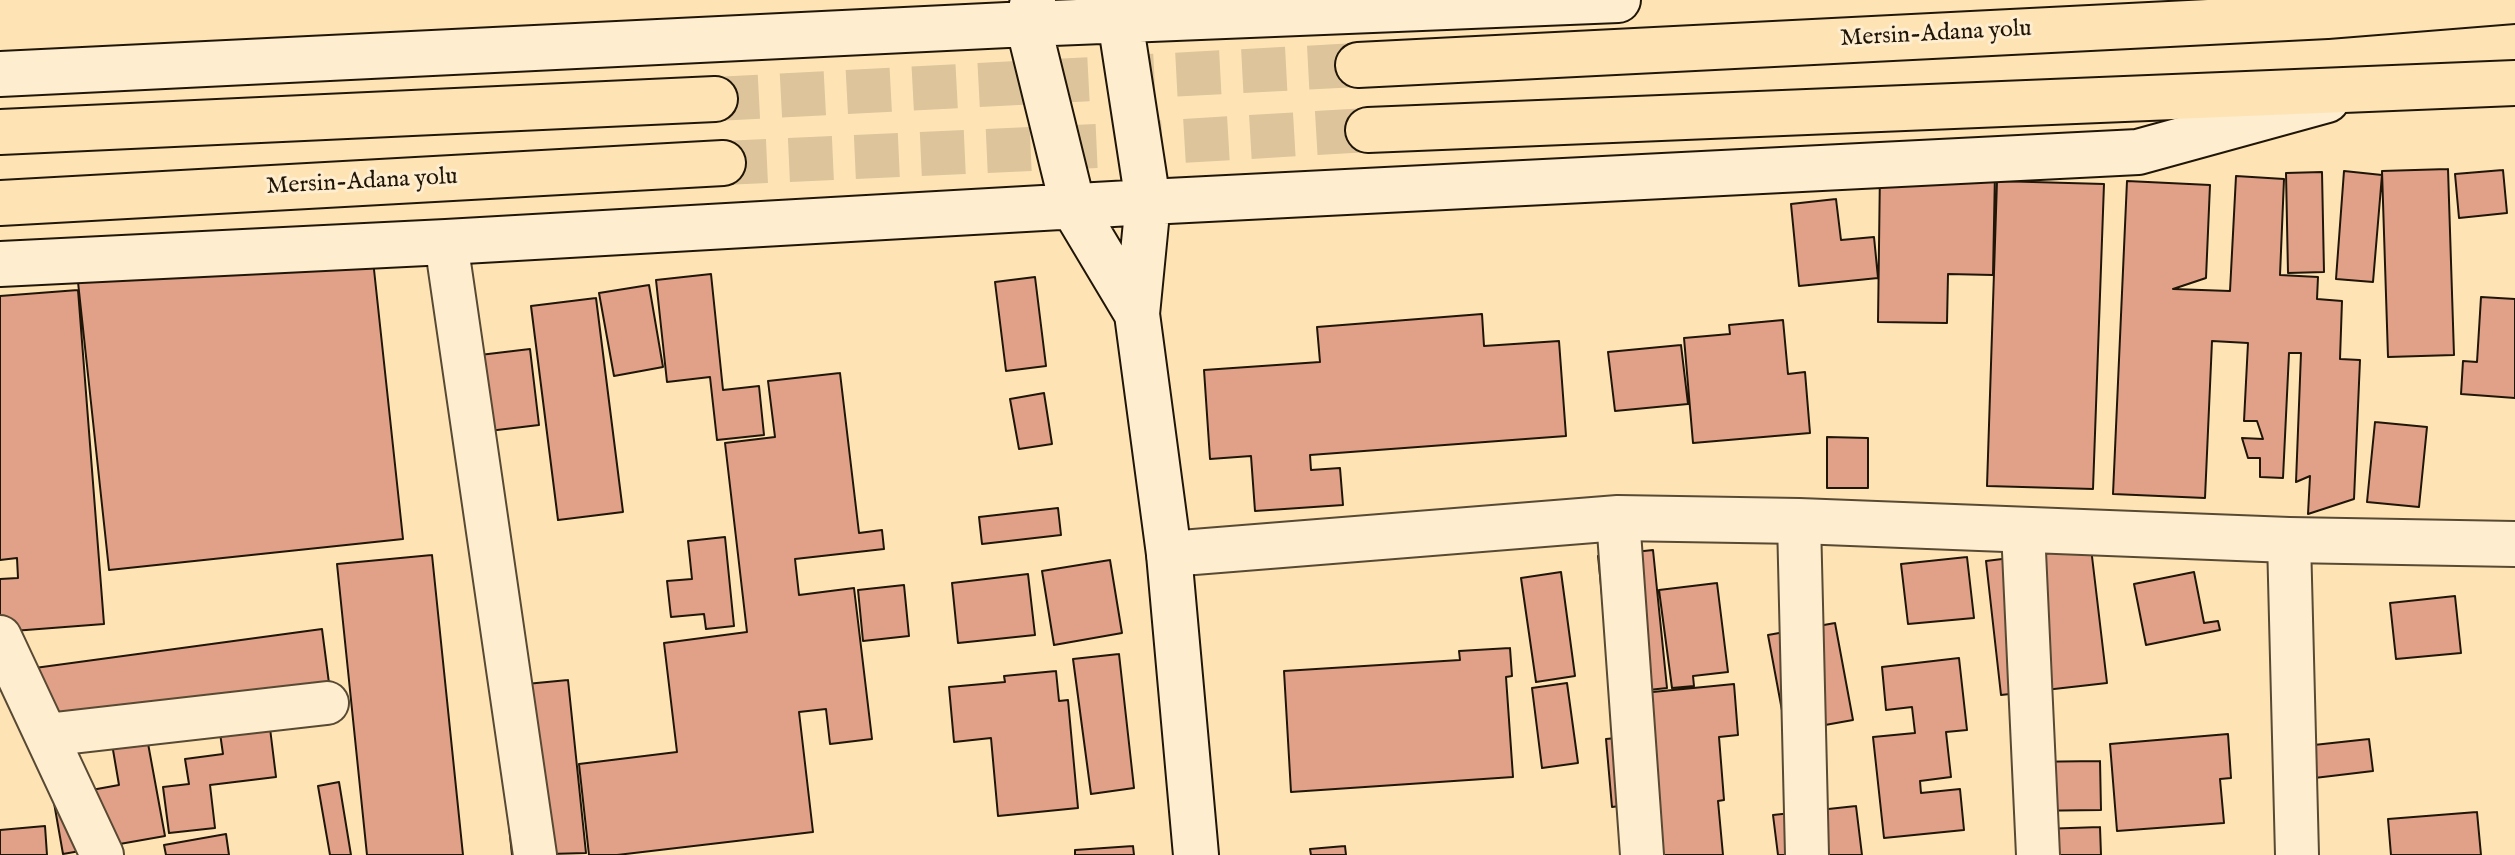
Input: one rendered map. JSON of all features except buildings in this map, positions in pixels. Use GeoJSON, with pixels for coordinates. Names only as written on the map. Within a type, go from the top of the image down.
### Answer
{"type":"FeatureCollection","features":[{"type":"Feature","properties":{"kind":"highway","name":"Mersin-Adana yolu"},"geometry":{"type":"LineString","coordinates":[[1358,65],[2327,16],[2515,1]]}},
{"type":"Feature","properties":{"kind":"highway"},"geometry":{"type":"LineString","coordinates":[[1368,130],[2515,83]]}},
{"type":"Feature","properties":{"kind":"highway"},"geometry":{"type":"LineString","coordinates":[[0,132],[715,99]]}},
{"type":"Feature","properties":{"kind":"highway","name":"Mersin-Adana yolu"},"geometry":{"type":"LineString","coordinates":[[0,203],[723,163]]}},
{"type":"Feature","properties":{"kind":"main road"},"geometry":{"type":"LineString","coordinates":[[0,74],[1031,12],[1618,0]]}},
{"type":"Feature","properties":{"kind":"main road"},"geometry":{"type":"LineString","coordinates":[[2247,0],[2327,16]]}},
{"type":"Feature","properties":{"kind":"main road"},"geometry":{"type":"LineString","coordinates":[[1115,10],[1148,202],[1137,314],[1169,554],[1196,855]]}},
{"type":"Feature","properties":{"kind":"main road"},"geometry":{"type":"LineString","coordinates":[[1031,12],[1073,207],[1137,314]]}},
{"type":"Feature","properties":{"kind":"main road"},"geometry":{"type":"LineString","coordinates":[[0,264],[2138,152],[2368,88]]}},
{"type":"Feature","properties":{"kind":"main road"},"geometry":{"type":"LineString","coordinates":[[1169,554],[1618,518],[1799,521],[2289,540],[2515,544]]}},
{"type":"Feature","properties":{"kind":"street"},"geometry":{"type":"LineString","coordinates":[[446,242],[535,855]]}},
{"type":"Feature","properties":{"kind":"street"},"geometry":{"type":"LineString","coordinates":[[1618,518],[1642,855]]}},
{"type":"Feature","properties":{"kind":"street"},"geometry":{"type":"LineString","coordinates":[[1799,521],[1807,855]]}},
{"type":"Feature","properties":{"kind":"street"},"geometry":{"type":"LineString","coordinates":[[2023,530],[2038,855]]}},
{"type":"Feature","properties":{"kind":"street"},"geometry":{"type":"LineString","coordinates":[[2289,540],[2297,855]]}},
{"type":"Feature","properties":{"kind":"street"},"geometry":{"type":"LineString","coordinates":[[0,637],[102,855]]}},
{"type":"Feature","properties":{"kind":"street"},"geometry":{"type":"LineString","coordinates":[[46,735],[327,703]]}},
{"type":"Feature","properties":{"kind":"tunnel"},"geometry":{"type":"LineString","coordinates":[[715,99],[1358,65]]}},
{"type":"Feature","properties":{"kind":"tunnel"},"geometry":{"type":"LineString","coordinates":[[723,163],[1368,130]]}}]}
